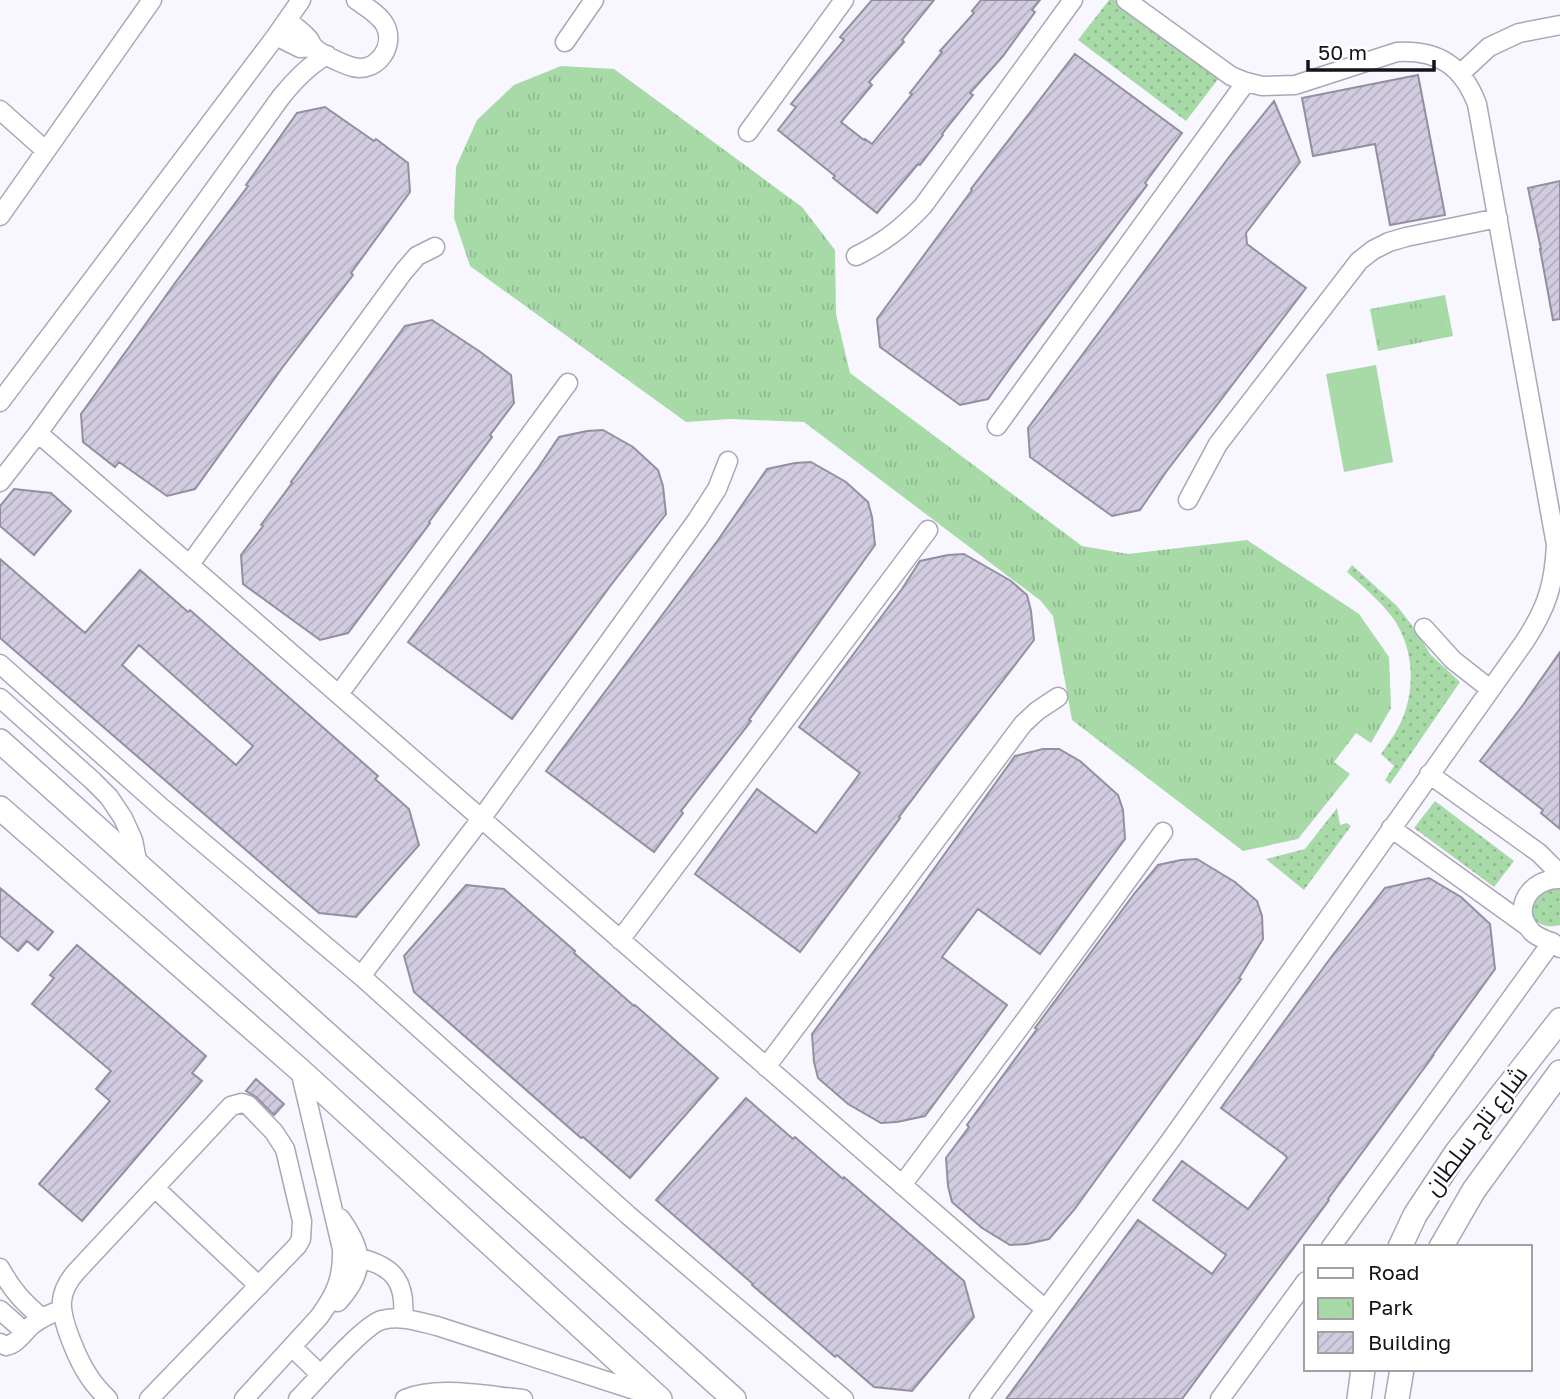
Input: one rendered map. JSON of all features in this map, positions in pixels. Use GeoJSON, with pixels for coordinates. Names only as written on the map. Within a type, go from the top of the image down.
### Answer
{"type":"FeatureCollection","features":[{"type":"Feature","properties":{"kind":"main road"},"geometry":{"type":"LineString","coordinates":[[0,741],[734,1399]]}},
{"type":"Feature","properties":{"kind":"main road"},"geometry":{"type":"LineString","coordinates":[[0,808],[300,1070],[658,1398]]}},
{"type":"Feature","properties":{"kind":"main road","name":"شارع تاج سلطان"},"geometry":{"type":"LineString","coordinates":[[1400,1245],[1421,1206],[1456,1153],[1560,1020]]}},
{"type":"Feature","properties":{"kind":"main road","name":"شارع تاج سلطان"},"geometry":{"type":"LineString","coordinates":[[1442,1245],[1474,1190],[1560,1072]]}},
{"type":"Feature","properties":{"kind":"main road"},"geometry":{"type":"LineString","coordinates":[[1359,1399],[1363,1371]]}},
{"type":"Feature","properties":{"kind":"main road"},"geometry":{"type":"LineString","coordinates":[[1397,1399],[1402,1371]]}},
{"type":"Feature","properties":{"kind":"street"},"geometry":{"type":"LineString","coordinates":[[0,216],[152,0]]}},
{"type":"Feature","properties":{"kind":"street"},"geometry":{"type":"LineString","coordinates":[[0,401],[301,0]]}},
{"type":"Feature","properties":{"kind":"street"},"geometry":{"type":"LineString","coordinates":[[565,42],[594,0]]}},
{"type":"Feature","properties":{"kind":"street"},"geometry":{"type":"LineString","coordinates":[[748,132],[844,0]]}},
{"type":"Feature","properties":{"kind":"street"},"geometry":{"type":"LineString","coordinates":[[856,256],[903,227],[923,206],[1073,0]]}},
{"type":"Feature","properties":{"kind":"street"},"geometry":{"type":"LineString","coordinates":[[979,1399],[1170,1141],[1539,619],[1557,570],[1556,545],[1477,104],[1471,88],[1447,62],[1414,51],[1396,52],[1295,85],[1270,87],[1246,82],[1231,76],[1126,0]]}},
{"type":"Feature","properties":{"kind":"street"},"geometry":{"type":"LineString","coordinates":[[276,36],[300,48],[320,51],[350,67],[374,64],[385,52],[387,28],[361,2]]}},
{"type":"Feature","properties":{"kind":"street"},"geometry":{"type":"LineString","coordinates":[[287,20],[320,51]]}},
{"type":"Feature","properties":{"kind":"street"},"geometry":{"type":"LineString","coordinates":[[1460,74],[1489,47],[1519,33],[1560,25]]}},
{"type":"Feature","properties":{"kind":"street"},"geometry":{"type":"LineString","coordinates":[[0,482],[281,97],[313,63],[320,51]]}},
{"type":"Feature","properties":{"kind":"street"},"geometry":{"type":"LineString","coordinates":[[997,426],[1246,82]]}},
{"type":"Feature","properties":{"kind":"street"},"geometry":{"type":"LineString","coordinates":[[0,110],[45,150]]}},
{"type":"Feature","properties":{"kind":"street"},"geometry":{"type":"LineString","coordinates":[[1188,500],[1219,444],[1359,261],[1373,250],[1397,239],[1497,218]]}},
{"type":"Feature","properties":{"kind":"street"},"geometry":{"type":"LineString","coordinates":[[190,564],[404,271],[417,256],[435,247]]}},
{"type":"Feature","properties":{"kind":"street"},"geometry":{"type":"LineString","coordinates":[[339,694],[568,383]]}},
{"type":"Feature","properties":{"kind":"street"},"geometry":{"type":"LineString","coordinates":[[38,432],[1045,1309]]}},
{"type":"Feature","properties":{"kind":"street"},"geometry":{"type":"LineString","coordinates":[[361,976],[481,819],[697,520],[717,489],[728,461]]}},
{"type":"Feature","properties":{"kind":"street"},"geometry":{"type":"LineString","coordinates":[[620,940],[928,530]]}},
{"type":"Feature","properties":{"kind":"street"},"geometry":{"type":"LineString","coordinates":[[1424,628],[1453,660],[1490,689]]}},
{"type":"Feature","properties":{"kind":"street"},"geometry":{"type":"LineString","coordinates":[[0,664],[162,808],[361,976],[628,1215],[844,1399]]}},
{"type":"Feature","properties":{"kind":"street"},"geometry":{"type":"LineString","coordinates":[[766,1067],[1023,724],[1058,697]]}},
{"type":"Feature","properties":{"kind":"street"},"geometry":{"type":"LineString","coordinates":[[0,698],[109,797],[123,818],[133,841],[138,865]]}},
{"type":"Feature","properties":{"kind":"street"},"geometry":{"type":"LineString","coordinates":[[1429,774],[1539,853],[1560,877],[1542,882],[1529,893],[1523,909],[1527,926]]}},
{"type":"Feature","properties":{"kind":"street"},"geometry":{"type":"LineString","coordinates":[[1332,1245],[1556,945],[1535,935],[1527,926],[1391,828]]}},
{"type":"Feature","properties":{"kind":"street"},"geometry":{"type":"LineString","coordinates":[[902,1185],[1163,832]]}},
{"type":"Feature","properties":{"kind":"street"},"geometry":{"type":"LineString","coordinates":[[241,1398],[319,1317],[337,1287],[343,1265],[342,1249],[300,1070]]}},
{"type":"Feature","properties":{"kind":"street"},"geometry":{"type":"LineString","coordinates":[[108,1399],[83,1367],[64,1322],[62,1300],[69,1280],[231,1106],[242,1103],[253,1108],[285,1149],[302,1221],[297,1246],[149,1399]]}},
{"type":"Feature","properties":{"kind":"street"},"geometry":{"type":"LineString","coordinates":[[155,1188],[259,1286]]}},
{"type":"Feature","properties":{"kind":"street"},"geometry":{"type":"LineString","coordinates":[[319,1317],[334,1306],[353,1283],[358,1267],[359,1258],[355,1243],[332,1207]]}},
{"type":"Feature","properties":{"kind":"street"},"geometry":{"type":"LineString","coordinates":[[359,1258],[376,1262],[390,1271],[400,1284],[405,1301],[403,1318]]}},
{"type":"Feature","properties":{"kind":"street"},"geometry":{"type":"LineString","coordinates":[[0,1268],[10,1288],[42,1318]]}},
{"type":"Feature","properties":{"kind":"street"},"geometry":{"type":"LineString","coordinates":[[1220,1399],[1304,1284]]}},
{"type":"Feature","properties":{"kind":"street"},"geometry":{"type":"LineString","coordinates":[[0,1310],[25,1332]]}},
{"type":"Feature","properties":{"kind":"street"},"geometry":{"type":"LineString","coordinates":[[0,1343],[6,1346],[14,1343],[42,1318],[62,1310]]}},
{"type":"Feature","properties":{"kind":"street"},"geometry":{"type":"LineString","coordinates":[[298,1399],[365,1330],[381,1320],[403,1318],[437,1326],[658,1398]]}},
{"type":"Feature","properties":{"kind":"street"},"geometry":{"type":"LineString","coordinates":[[292,1347],[321,1375]]}},
{"type":"Feature","properties":{"kind":"street"},"geometry":{"type":"LineString","coordinates":[[405,1399],[429,1392],[523,1399]]}},
{"type":"Feature","properties":{"kind":"green space"},"geometry":{"type":"Polygon","coordinates":[[[1109,0],[1115,0],[1219,78],[1186,121],[1078,40],[1109,0]]]}},
{"type":"Feature","properties":{"kind":"green space"},"geometry":{"type":"Polygon","coordinates":[[[561,66],[614,69],[802,207],[835,250],[836,314],[850,373],[1082,546],[1128,554],[1247,540],[1359,614],[1389,657],[1391,708],[1371,743],[1356,733],[1334,762],[1350,774],[1298,839],[1243,851],[1072,720],[1053,616],[1041,601],[804,422],[730,419],[686,422],[470,266],[454,218],[456,167],[477,120],[514,85],[561,66]]]}},
{"type":"Feature","properties":{"kind":"green space"},"geometry":{"type":"Polygon","coordinates":[[[1445,295],[1453,336],[1378,351],[1370,309],[1445,295]]]}},
{"type":"Feature","properties":{"kind":"green space"},"geometry":{"type":"Polygon","coordinates":[[[1439,304],[1443,331],[1384,342],[1379,315],[1439,304]]]}},
{"type":"Feature","properties":{"kind":"green space"},"geometry":{"type":"Polygon","coordinates":[[[1376,365],[1393,462],[1344,472],[1326,374],[1376,365]]]}},
{"type":"Feature","properties":{"kind":"green space"},"geometry":{"type":"Polygon","coordinates":[[[1352,565],[1397,606],[1431,655],[1460,682],[1390,784],[1385,780],[1394,766],[1381,754],[1397,730],[1406,709],[1411,683],[1409,655],[1393,618],[1347,572],[1352,565]]]}},
{"type":"Feature","properties":{"kind":"green space"},"geometry":{"type":"Polygon","coordinates":[[[1435,801],[1514,861],[1494,887],[1414,828],[1435,801]]]}},
{"type":"Feature","properties":{"kind":"green space"},"geometry":{"type":"Polygon","coordinates":[[[1337,808],[1340,825],[1347,823],[1351,826],[1304,890],[1266,859],[1305,849],[1337,808]]]}},
{"type":"Feature","properties":{"kind":"green space"},"geometry":{"type":"Polygon","coordinates":[[[1560,887],[1560,925],[1540,924],[1531,913],[1537,890],[1560,887]]]}},
{"type":"Feature","properties":{"kind":"building"},"geometry":{"type":"Polygon","coordinates":[[[872,0],[934,0],[902,40],[904,42],[869,82],[872,85],[841,122],[872,144],[912,94],[910,93],[942,52],[940,51],[974,13],[972,11],[981,0],[1040,0],[1032,10],[1035,12],[1003,56],[970,93],[973,95],[943,135],[877,213],[778,130],[796,107],[791,104],[844,40],[840,37],[872,0]]]}},
{"type":"Feature","properties":{"kind":"building"},"geometry":{"type":"Polygon","coordinates":[[[1075,54],[1182,133],[1145,183],[1147,185],[988,399],[960,405],[880,347],[877,319],[971,189],[1075,54]]]}},
{"type":"Feature","properties":{"kind":"building"},"geometry":{"type":"Polygon","coordinates":[[[1418,75],[1445,215],[1390,225],[1375,144],[1313,156],[1302,98],[1418,75]]]}},
{"type":"Feature","properties":{"kind":"building"},"geometry":{"type":"Polygon","coordinates":[[[1274,101],[1300,162],[1246,233],[1247,244],[1306,288],[1140,510],[1112,516],[1030,457],[1028,428],[1229,157],[1274,101]]]}},
{"type":"Feature","properties":{"kind":"building"},"geometry":{"type":"Polygon","coordinates":[[[325,107],[408,163],[410,192],[351,273],[353,275],[195,489],[167,496],[119,462],[115,467],[83,442],[81,414],[248,186],[246,185],[297,113],[325,107]]]}},
{"type":"Feature","properties":{"kind":"building"},"geometry":{"type":"Polygon","coordinates":[[[1560,181],[1560,319],[1553,320],[1528,188],[1560,181]]]}},
{"type":"Feature","properties":{"kind":"building"},"geometry":{"type":"Polygon","coordinates":[[[432,320],[511,375],[514,403],[430,523],[348,633],[320,640],[243,584],[241,555],[405,326],[432,320]]]}},
{"type":"Feature","properties":{"kind":"building"},"geometry":{"type":"Polygon","coordinates":[[[603,430],[633,447],[658,470],[666,514],[512,719],[408,642],[559,437],[603,430]]]}},
{"type":"Feature","properties":{"kind":"building"},"geometry":{"type":"Polygon","coordinates":[[[811,462],[846,482],[868,502],[875,545],[749,720],[751,721],[681,811],[683,813],[654,852],[546,771],[718,540],[767,469],[811,462]]]}},
{"type":"Feature","properties":{"kind":"building"},"geometry":{"type":"Polygon","coordinates":[[[14,489],[51,493],[71,511],[34,555],[0,526],[0,506],[14,489]]]}},
{"type":"Feature","properties":{"kind":"building"},"geometry":{"type":"Polygon","coordinates":[[[964,554],[1011,581],[1027,595],[1034,640],[800,952],[695,874],[757,789],[816,833],[860,773],[799,727],[920,561],[964,554]]]}},
{"type":"Feature","properties":{"kind":"building"},"geometry":{"type":"Polygon","coordinates":[[[0,559],[85,633],[140,570],[188,612],[190,610],[378,776],[375,779],[409,809],[419,845],[356,917],[319,913],[0,638],[0,559]],[[139,645],[122,665],[236,765],[253,746],[139,645]]]}},
{"type":"Feature","properties":{"kind":"building"},"geometry":{"type":"Polygon","coordinates":[[[1560,652],[1560,829],[1541,813],[1543,810],[1480,761],[1560,652]]]}},
{"type":"Feature","properties":{"kind":"building"},"geometry":{"type":"Polygon","coordinates":[[[1043,749],[1059,749],[1080,761],[1118,795],[1123,810],[1125,839],[1040,954],[978,909],[942,957],[1007,1005],[925,1116],[881,1123],[848,1104],[818,1078],[812,1034],[1015,756],[1043,749]]]}},
{"type":"Feature","properties":{"kind":"building"},"geometry":{"type":"Polygon","coordinates":[[[1197,859],[1235,882],[1257,901],[1262,916],[1263,939],[1239,978],[1241,979],[1074,1210],[1049,1239],[1010,1245],[982,1228],[952,1202],[946,1158],[1037,1029],[1035,1028],[1158,865],[1197,859]]]}},
{"type":"Feature","properties":{"kind":"building"},"geometry":{"type":"Polygon","coordinates":[[[1429,878],[1461,897],[1490,924],[1495,969],[1182,1399],[1006,1399],[1138,1220],[1212,1274],[1226,1255],[1153,1200],[1182,1161],[1248,1209],[1287,1158],[1221,1108],[1385,888],[1429,878]]]}},
{"type":"Feature","properties":{"kind":"building"},"geometry":{"type":"Polygon","coordinates":[[[466,885],[504,889],[718,1078],[630,1178],[414,992],[404,956],[466,885]]]}},
{"type":"Feature","properties":{"kind":"building"},"geometry":{"type":"Polygon","coordinates":[[[0,888],[53,932],[38,950],[27,941],[18,951],[0,936],[0,888]]]}},
{"type":"Feature","properties":{"kind":"building"},"geometry":{"type":"Polygon","coordinates":[[[77,945],[206,1056],[192,1073],[202,1081],[82,1221],[39,1184],[110,1101],[96,1089],[111,1071],[32,1004],[54,978],[50,975],[77,945]]]}},
{"type":"Feature","properties":{"kind":"building"},"geometry":{"type":"Polygon","coordinates":[[[256,1079],[284,1104],[274,1115],[246,1091],[256,1079]]]}},
{"type":"Feature","properties":{"kind":"building"},"geometry":{"type":"Polygon","coordinates":[[[746,1098],[793,1139],[795,1137],[843,1179],[844,1177],[964,1281],[974,1317],[912,1391],[874,1387],[837,1355],[835,1357],[656,1200],[746,1098]]]}}]}
